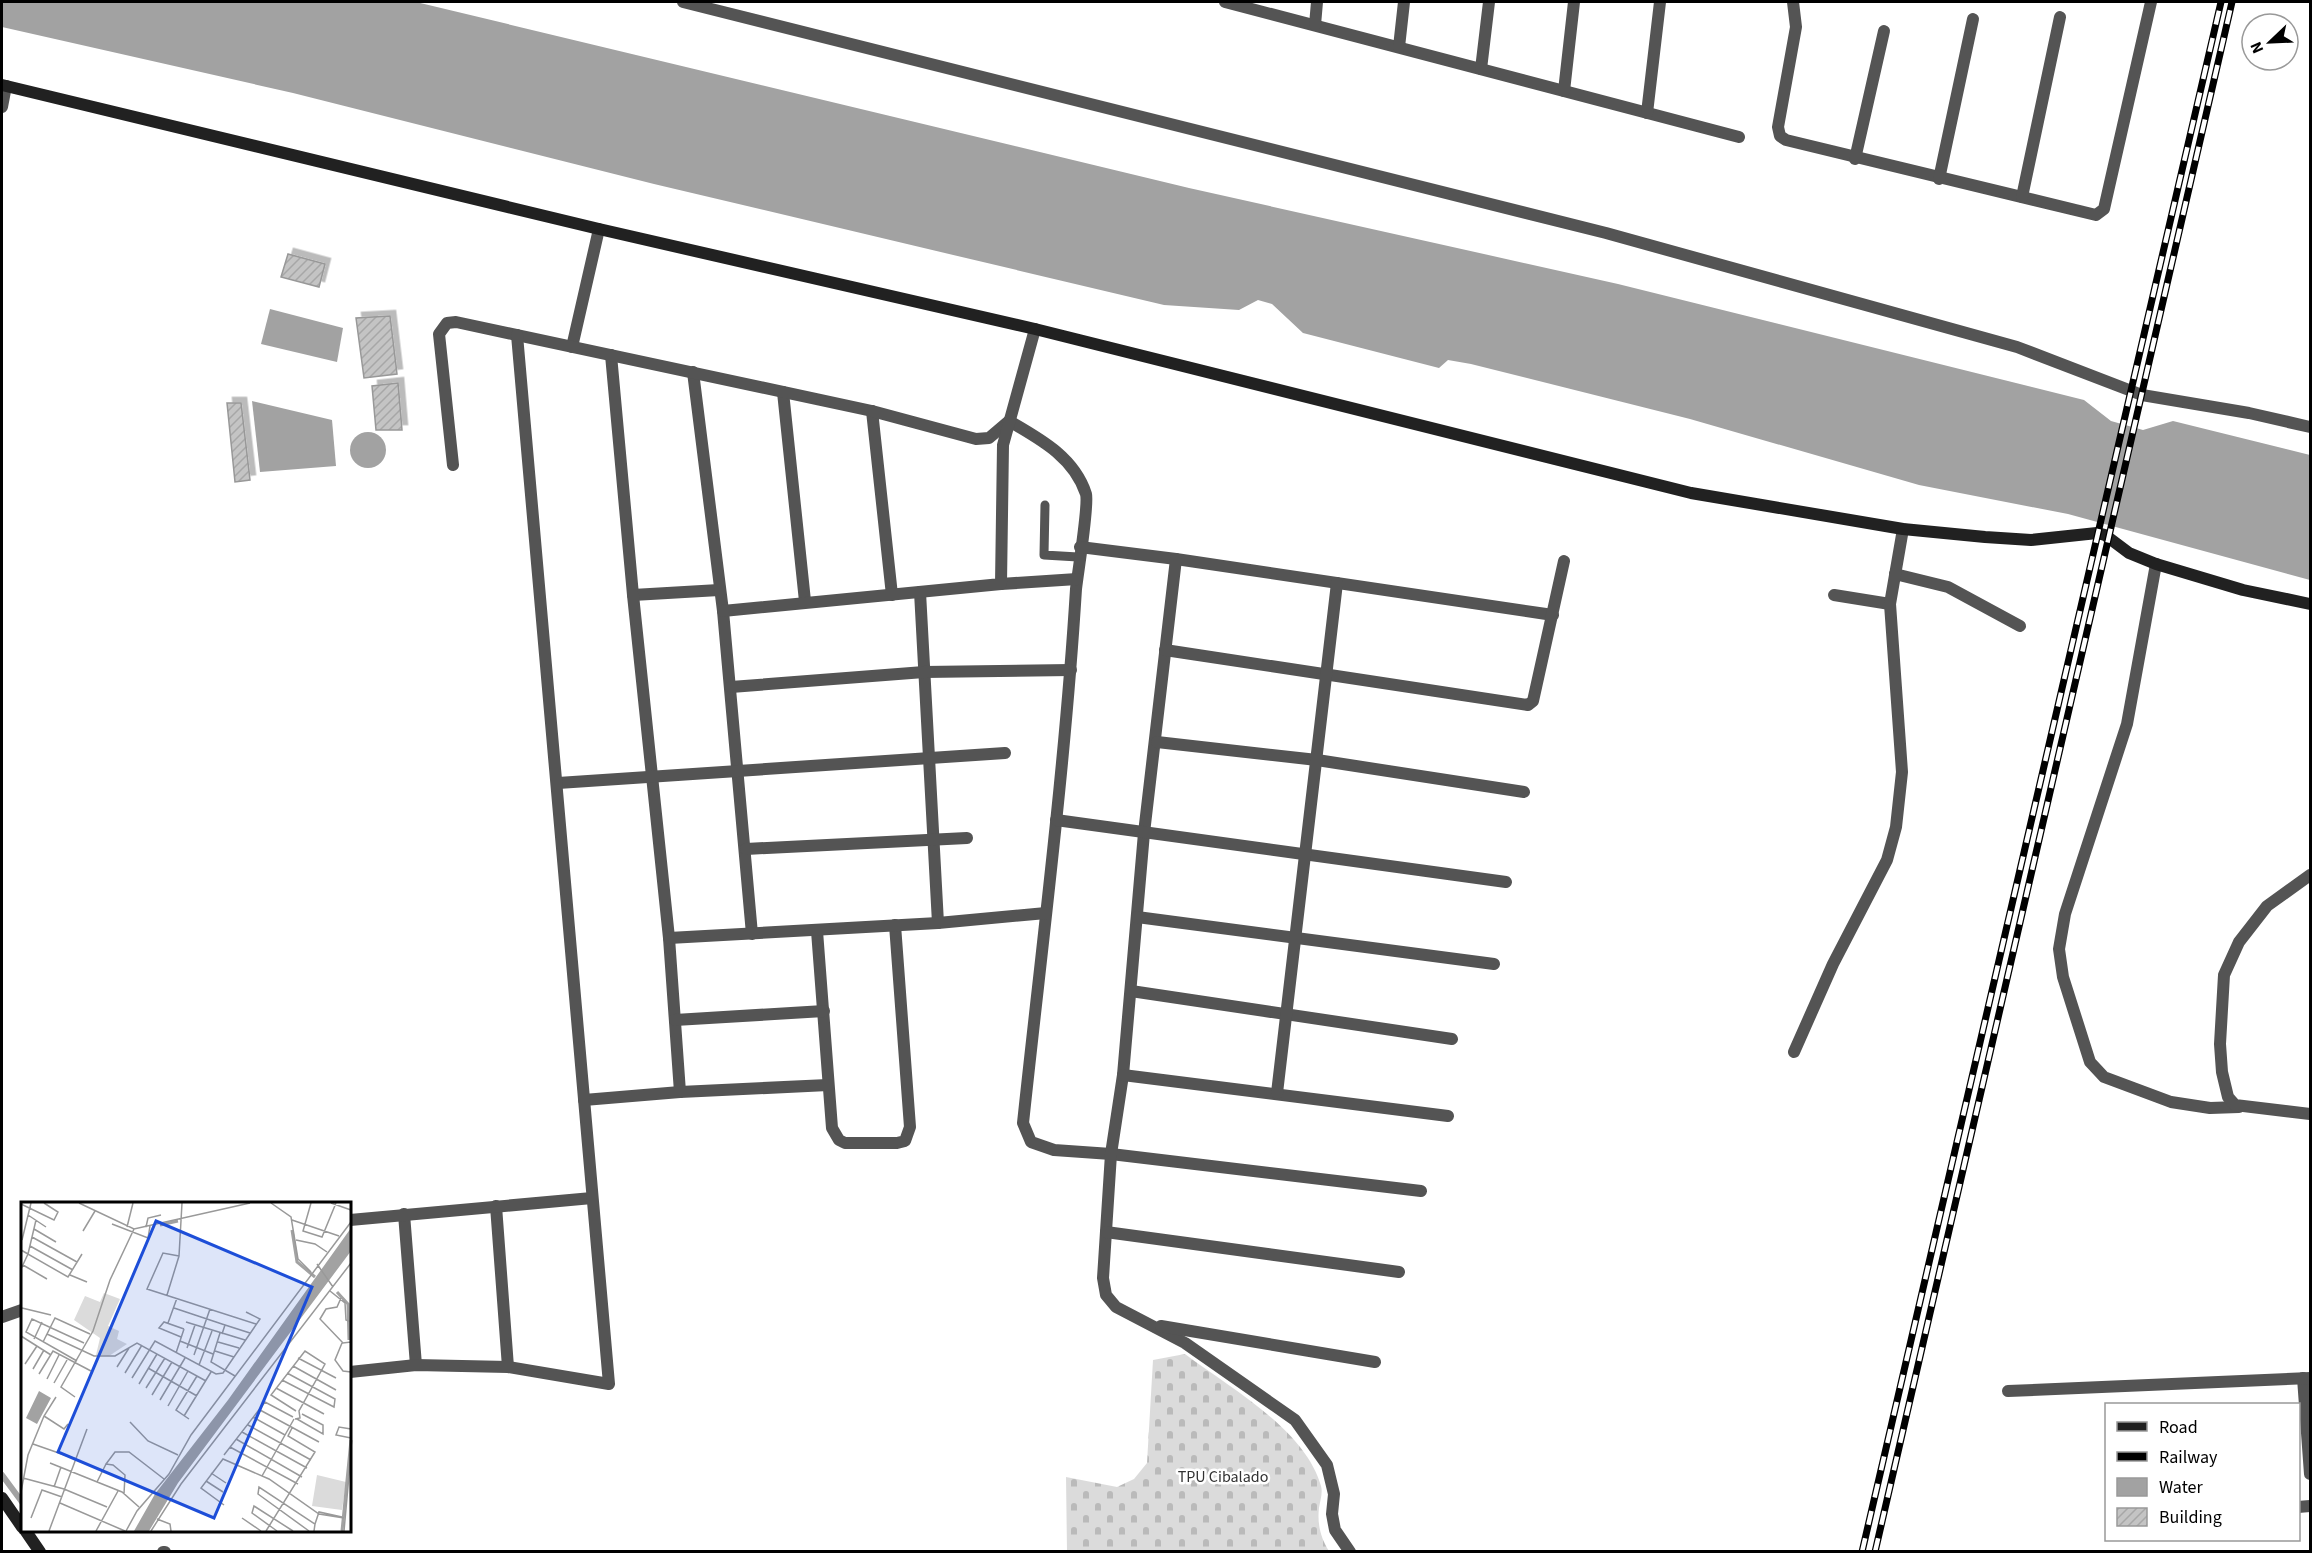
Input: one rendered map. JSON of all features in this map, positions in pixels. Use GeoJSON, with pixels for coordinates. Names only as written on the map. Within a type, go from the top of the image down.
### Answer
{"type":"FeatureCollection","features":[{"type":"Feature","properties":{"kind":"street"},"geometry":{"type":"LineString","coordinates":[[683,2],[1606,233],[2017,347],[2142,395],[2249,413],[2310,427]]}},
{"type":"Feature","properties":{"kind":"street"},"geometry":{"type":"LineString","coordinates":[[1229,2],[1739,137]]}},
{"type":"Feature","properties":{"kind":"street"},"geometry":{"type":"LineString","coordinates":[[1315,26],[1317,2]]}},
{"type":"Feature","properties":{"kind":"street"},"geometry":{"type":"LineString","coordinates":[[1399,47],[1404,2]]}},
{"type":"Feature","properties":{"kind":"street"},"geometry":{"type":"LineString","coordinates":[[1481,69],[1489,2]]}},
{"type":"Feature","properties":{"kind":"street"},"geometry":{"type":"LineString","coordinates":[[1564,91],[1574,2]]}},
{"type":"Feature","properties":{"kind":"street"},"geometry":{"type":"LineString","coordinates":[[1647,113],[1660,2]]}},
{"type":"Feature","properties":{"kind":"street"},"geometry":{"type":"LineString","coordinates":[[1793,2],[1796,27],[1778,119],[1780,136],[1792,143],[2091,215],[2102,212],[2151,2]]}},
{"type":"Feature","properties":{"kind":"street"},"geometry":{"type":"LineString","coordinates":[[2022,197],[2060,17]]}},
{"type":"Feature","properties":{"kind":"street"},"geometry":{"type":"LineString","coordinates":[[1939,179],[1973,19]]}},
{"type":"Feature","properties":{"kind":"street"},"geometry":{"type":"LineString","coordinates":[[1855,159],[1884,31]]}},
{"type":"Feature","properties":{"kind":"street"},"geometry":{"type":"LineString","coordinates":[[2,107],[4,86],[599,229],[1035,329],[1657,485],[1747,504],[1903,528],[2031,540],[2097,533],[2105,535],[2129,553],[2156,564],[2243,590],[2310,604]]}},
{"type":"Feature","properties":{"kind":"street"},"geometry":{"type":"LineString","coordinates":[[572,347],[599,229]]}},
{"type":"Feature","properties":{"kind":"street"},"geometry":{"type":"LineString","coordinates":[[453,465],[439,334],[442,328],[456,322],[872,411],[976,438],[989,438],[1009,421]]}},
{"type":"Feature","properties":{"kind":"street"},"geometry":{"type":"LineString","coordinates":[[1001,584],[1003,445],[1035,329]]}},
{"type":"Feature","properties":{"kind":"street"},"geometry":{"type":"LineString","coordinates":[[351,1372],[416,1365],[508,1366],[609,1384],[517,334]]}},
{"type":"Feature","properties":{"kind":"street"},"geometry":{"type":"LineString","coordinates":[[611,355],[651,776],[669,938],[680,1092]]}},
{"type":"Feature","properties":{"kind":"street"},"geometry":{"type":"LineString","coordinates":[[693,372],[723,610],[752,934]]}},
{"type":"Feature","properties":{"kind":"street"},"geometry":{"type":"LineString","coordinates":[[783,392],[805,601]]}},
{"type":"Feature","properties":{"kind":"street"},"geometry":{"type":"LineString","coordinates":[[872,411],[892,595]]}},
{"type":"Feature","properties":{"kind":"street"},"geometry":{"type":"LineString","coordinates":[[1009,421],[1057,452],[1080,480],[1087,497],[1079,552],[1071,670],[1023,1123],[1026,1135],[1031,1142],[1047,1149],[1111,1154],[1421,1191]]}},
{"type":"Feature","properties":{"kind":"street"},"geometry":{"type":"LineString","coordinates":[[1794,1052],[1833,964],[1887,860],[1896,827],[1902,772],[1890,604],[1903,528]]}},
{"type":"Feature","properties":{"kind":"street"},"geometry":{"type":"LineString","coordinates":[[1079,552],[1176,559],[1553,615]]}},
{"type":"Feature","properties":{"kind":"street"},"geometry":{"type":"LineString","coordinates":[[1176,559],[1144,833],[1123,1075],[1111,1154],[1103,1278],[1106,1294],[1116,1307],[1131,1317],[1153,1324],[1375,1362]]}},
{"type":"Feature","properties":{"kind":"street"},"geometry":{"type":"LineString","coordinates":[[1165,650],[1528,705],[1533,701],[1564,561]]}},
{"type":"Feature","properties":{"kind":"street"},"geometry":{"type":"LineString","coordinates":[[2156,564],[2127,724],[2065,914],[2059,949],[2063,977],[2090,1062],[2104,1077],[2171,1101],[2210,1107],[2239,1107],[2310,1114]]}},
{"type":"Feature","properties":{"kind":"street"},"geometry":{"type":"LineString","coordinates":[[1895,574],[1948,587],[2020,626]]}},
{"type":"Feature","properties":{"kind":"street"},"geometry":{"type":"LineString","coordinates":[[723,610],[805,601],[1077,579]]}},
{"type":"Feature","properties":{"kind":"street"},"geometry":{"type":"LineString","coordinates":[[1277,1093],[1304,853],[1328,675],[1336,583]]}},
{"type":"Feature","properties":{"kind":"street"},"geometry":{"type":"LineString","coordinates":[[633,595],[719,590]]}},
{"type":"Feature","properties":{"kind":"street"},"geometry":{"type":"LineString","coordinates":[[920,592],[938,923]]}},
{"type":"Feature","properties":{"kind":"street"},"geometry":{"type":"LineString","coordinates":[[1834,595],[1890,604]]}},
{"type":"Feature","properties":{"kind":"street"},"geometry":{"type":"LineString","coordinates":[[731,687],[924,672],[1071,670]]}},
{"type":"Feature","properties":{"kind":"street"},"geometry":{"type":"LineString","coordinates":[[1156,742],[1317,760],[1524,792]]}},
{"type":"Feature","properties":{"kind":"street"},"geometry":{"type":"LineString","coordinates":[[558,783],[929,756],[1005,753]]}},
{"type":"Feature","properties":{"kind":"street"},"geometry":{"type":"LineString","coordinates":[[1056,820],[1506,882]]}},
{"type":"Feature","properties":{"kind":"street"},"geometry":{"type":"LineString","coordinates":[[746,849],[967,838]]}},
{"type":"Feature","properties":{"kind":"street"},"geometry":{"type":"LineString","coordinates":[[2239,1107],[2228,1097],[2222,1072],[2220,1044],[2224,975],[2239,942],[2267,906],[2310,875]]}},
{"type":"Feature","properties":{"kind":"street"},"geometry":{"type":"LineString","coordinates":[[669,938],[938,923],[1046,913]]}},
{"type":"Feature","properties":{"kind":"street"},"geometry":{"type":"LineString","coordinates":[[1137,917],[1494,964]]}},
{"type":"Feature","properties":{"kind":"street"},"geometry":{"type":"LineString","coordinates":[[817,931],[832,1128],[839,1140],[862,1144],[897,1143],[905,1141],[909,1136],[895,925]]}},
{"type":"Feature","properties":{"kind":"street"},"geometry":{"type":"LineString","coordinates":[[1131,991],[1452,1038]]}},
{"type":"Feature","properties":{"kind":"street"},"geometry":{"type":"LineString","coordinates":[[675,1020],[824,1011]]}},
{"type":"Feature","properties":{"kind":"street"},"geometry":{"type":"LineString","coordinates":[[1123,1075],[1448,1116]]}},
{"type":"Feature","properties":{"kind":"street"},"geometry":{"type":"LineString","coordinates":[[584,1100],[680,1092],[828,1085]]}},
{"type":"Feature","properties":{"kind":"street"},"geometry":{"type":"LineString","coordinates":[[351,1220],[592,1198]]}},
{"type":"Feature","properties":{"kind":"street"},"geometry":{"type":"LineString","coordinates":[[496,1206],[508,1366]]}},
{"type":"Feature","properties":{"kind":"street"},"geometry":{"type":"LineString","coordinates":[[404,1214],[416,1365]]}},
{"type":"Feature","properties":{"kind":"street"},"geometry":{"type":"LineString","coordinates":[[1106,1232],[1399,1272]]}},
{"type":"Feature","properties":{"kind":"street"},"geometry":{"type":"LineString","coordinates":[[2,1317],[21,1310]]}},
{"type":"Feature","properties":{"kind":"street"},"geometry":{"type":"LineString","coordinates":[[1153,1324],[1232,1375],[1295,1420],[1327,1465],[1334,1494],[1332,1514],[1335,1530],[1350,1551]]}},
{"type":"Feature","properties":{"kind":"street"},"geometry":{"type":"LineString","coordinates":[[2008,1391],[2307,1378],[2310,1474]]}},
{"type":"Feature","properties":{"kind":"street"},"geometry":{"type":"LineString","coordinates":[[2,1498],[21,1525]]}},
{"type":"Feature","properties":{"kind":"street"},"geometry":{"type":"LineString","coordinates":[[26,1532],[40,1551]]}},
{"type":"Feature","properties":{"kind":"lane"},"geometry":{"type":"LineString","coordinates":[[1045,505],[1044,555],[1079,552]]}},
{"type":"Feature","properties":{"kind":"green space","name":"TPU Cibalado"},"geometry":{"type":"Polygon","coordinates":[[[1185,1354],[1264,1411],[1299,1446],[1312,1465],[1321,1486],[1319,1525],[1329,1551],[1067,1551],[1066,1477],[1117,1487],[1134,1479],[1147,1463],[1153,1360],[1185,1354]]]}},
{"type":"Feature","properties":{"kind":"water"},"geometry":{"type":"Polygon","coordinates":[[[2,2],[416,2],[1189,188],[1618,284],[2084,400],[2111,421],[2143,430],[2173,421],[2310,455],[2310,580],[2068,514],[1919,485],[1690,419],[1471,364],[1448,360],[1439,368],[1303,333],[1272,304],[1258,300],[1239,310],[1164,305],[654,184],[293,93],[2,27],[2,2]]]}},
{"type":"Feature","properties":{"kind":"water"},"geometry":{"type":"Polygon","coordinates":[[[270,309],[343,328],[337,362],[261,344],[270,309]]]}},
{"type":"Feature","properties":{"kind":"water"},"geometry":{"type":"Polygon","coordinates":[[[252,401],[332,420],[336,466],[260,472],[252,401]]]}},
{"type":"Feature","properties":{"kind":"water"},"geometry":{"type":"Polygon","coordinates":[[[368,432],[380,438],[386,450],[380,462],[368,468],[356,462],[350,450],[356,438],[368,432]]]}},
{"type":"Feature","properties":{"kind":"building"},"geometry":{"type":"Polygon","coordinates":[[[288,254],[325,264],[319,287],[281,277],[288,254]]]}},
{"type":"Feature","properties":{"kind":"building"},"geometry":{"type":"Polygon","coordinates":[[[390,316],[397,374],[364,378],[356,318],[390,316]]]}},
{"type":"Feature","properties":{"kind":"building"},"geometry":{"type":"Polygon","coordinates":[[[398,383],[402,430],[376,430],[372,386],[398,383]]]}},
{"type":"Feature","properties":{"kind":"building"},"geometry":{"type":"Polygon","coordinates":[[[227,403],[241,403],[250,480],[235,482],[227,403]]]}},
{"type":"Feature","properties":{"kind":"waterway"},"geometry":{"type":"LineString","coordinates":[[2,1475],[21,1501]]}},
{"type":"Feature","properties":{"kind":"railway"},"geometry":{"type":"LineString","coordinates":[[1862,1552],[2221,2]]}},
{"type":"Feature","properties":{"kind":"railway"},"geometry":{"type":"LineString","coordinates":[[1875,1552],[2232,2]]}}]}
